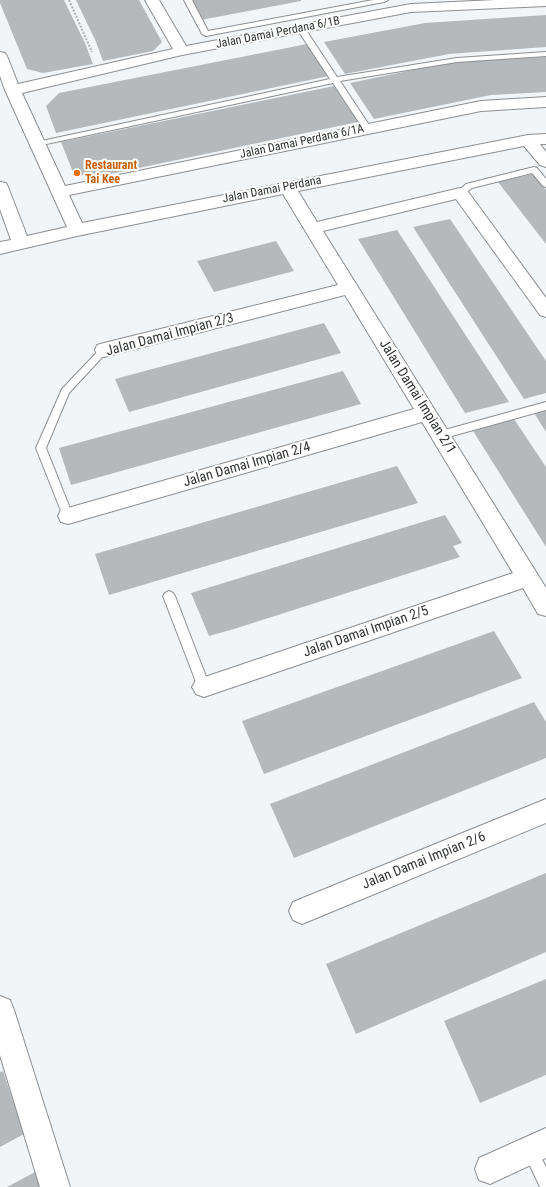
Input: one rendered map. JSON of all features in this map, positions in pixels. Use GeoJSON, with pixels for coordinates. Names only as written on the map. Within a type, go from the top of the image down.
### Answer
{"type":"FeatureCollection","features":[{"type":"Feature","properties":{"kind":"street"},"geometry":{"type":"LineString","coordinates":[[152,0],[182,51]]}},
{"type":"Feature","properties":{"kind":"street","name":"Jalan Damai Perdana 6/1B"},"geometry":{"type":"LineString","coordinates":[[13,90],[182,51],[411,8],[493,2],[546,2]]}},
{"type":"Feature","properties":{"kind":"street"},"geometry":{"type":"LineString","coordinates":[[0,56],[13,90],[77,230]]}},
{"type":"Feature","properties":{"kind":"street","name":"Jalan Damai Perdana 6/1A"},"geometry":{"type":"LineString","coordinates":[[59,192],[367,128],[481,106],[546,102]]}},
{"type":"Feature","properties":{"kind":"street","name":"Jalan Damai Perdana"},"geometry":{"type":"LineString","coordinates":[[0,248],[77,230],[287,187],[528,140],[546,139]]}},
{"type":"Feature","properties":{"kind":"street"},"geometry":{"type":"LineString","coordinates":[[528,140],[546,162]]}},
{"type":"Feature","properties":{"kind":"street"},"geometry":{"type":"LineString","coordinates":[[0,187],[21,243]]}},
{"type":"Feature","properties":{"kind":"street","name":"Jalan Damai Impian 2/1"},"geometry":{"type":"LineString","coordinates":[[287,187],[546,607]]}},
{"type":"Feature","properties":{"kind":"street"},"geometry":{"type":"LineString","coordinates":[[313,228],[460,193],[546,311]]}},
{"type":"Feature","properties":{"kind":"street","name":"Jalan Damai Impian 2/3"},"geometry":{"type":"LineString","coordinates":[[104,350],[350,288]]}},
{"type":"Feature","properties":{"kind":"street","name":"Jalan Damai Impian 2/4"},"geometry":{"type":"LineString","coordinates":[[68,516],[427,413]]}},
{"type":"Feature","properties":{"kind":"street","name":"Jalan Damai Impian 2/5"},"geometry":{"type":"LineString","coordinates":[[204,687],[528,577]]}},
{"type":"Feature","properties":{"kind":"street","name":"Jalan Damai Impian 2/6"},"geometry":{"type":"LineString","coordinates":[[302,911],[546,811]]}},
{"type":"Feature","properties":{"kind":"street"},"geometry":{"type":"LineString","coordinates":[[1,1014],[55,1187]]}},
{"type":"Feature","properties":{"kind":"street"},"geometry":{"type":"LineString","coordinates":[[490,1169],[538,1146]]}},
{"type":"Feature","properties":{"kind":"lane"},"geometry":{"type":"LineString","coordinates":[[188,0],[206,34],[384,0]]}},
{"type":"Feature","properties":{"kind":"lane"},"geometry":{"type":"LineString","coordinates":[[301,28],[367,128]]}},
{"type":"Feature","properties":{"kind":"lane"},"geometry":{"type":"LineString","coordinates":[[37,144],[335,80],[457,60],[546,54]]}},
{"type":"Feature","properties":{"kind":"lane"},"geometry":{"type":"LineString","coordinates":[[460,193],[469,186],[534,170],[546,184]]}},
{"type":"Feature","properties":{"kind":"lane","name":"Jalan Damai Impian 2/3"},"geometry":{"type":"LineString","coordinates":[[68,516],[41,448],[65,391],[104,350]]}},
{"type":"Feature","properties":{"kind":"lane"},"geometry":{"type":"LineString","coordinates":[[440,435],[546,406]]}},
{"type":"Feature","properties":{"kind":"lane"},"geometry":{"type":"LineString","coordinates":[[169,596],[204,687]]}},
{"type":"Feature","properties":{"kind":"lane"},"geometry":{"type":"LineString","coordinates":[[538,1146],[546,1184]]}},
{"type":"Feature","properties":{"kind":"path"},"geometry":{"type":"LineString","coordinates":[[69,0],[93,53]]}},
{"type":"Feature","properties":{"kind":"building"},"geometry":{"type":"Polygon","coordinates":[[[0,0],[64,0],[85,43],[93,64],[43,73],[27,69],[0,0]]]}},
{"type":"Feature","properties":{"kind":"building"},"geometry":{"type":"Polygon","coordinates":[[[76,0],[139,0],[162,42],[153,51],[103,61],[96,42],[76,0]]]}},
{"type":"Feature","properties":{"kind":"building"},"geometry":{"type":"Polygon","coordinates":[[[190,0],[301,0],[301,1],[201,20],[190,0]]]}},
{"type":"Feature","properties":{"kind":"building"},"geometry":{"type":"Polygon","coordinates":[[[546,15],[546,47],[449,54],[345,74],[324,42],[425,23],[546,15]]]}},
{"type":"Feature","properties":{"kind":"building"},"geometry":{"type":"Polygon","coordinates":[[[307,44],[329,76],[56,133],[46,106],[59,93],[307,44]]]}},
{"type":"Feature","properties":{"kind":"building"},"geometry":{"type":"Polygon","coordinates":[[[546,57],[546,92],[491,95],[374,119],[350,83],[456,61],[546,57]]]}},
{"type":"Feature","properties":{"kind":"building"},"geometry":{"type":"Polygon","coordinates":[[[334,86],[358,122],[91,178],[73,172],[61,142],[334,86]]]}},
{"type":"Feature","properties":{"kind":"building"},"geometry":{"type":"Polygon","coordinates":[[[533,174],[546,190],[546,244],[498,182],[533,174]]]}},
{"type":"Feature","properties":{"kind":"building"},"geometry":{"type":"Polygon","coordinates":[[[450,219],[546,361],[546,393],[524,399],[413,227],[450,219]]]}},
{"type":"Feature","properties":{"kind":"building"},"geometry":{"type":"Polygon","coordinates":[[[397,230],[509,402],[465,413],[358,239],[397,230]]]}},
{"type":"Feature","properties":{"kind":"building"},"geometry":{"type":"Polygon","coordinates":[[[276,241],[294,271],[214,292],[197,261],[276,241]]]}},
{"type":"Feature","properties":{"kind":"building"},"geometry":{"type":"Polygon","coordinates":[[[324,323],[341,353],[129,412],[115,379],[324,323]]]}},
{"type":"Feature","properties":{"kind":"building"},"geometry":{"type":"Polygon","coordinates":[[[343,371],[361,404],[71,485],[59,448],[343,371]]]}},
{"type":"Feature","properties":{"kind":"building"},"geometry":{"type":"Polygon","coordinates":[[[546,410],[546,432],[534,413],[546,410]]]}},
{"type":"Feature","properties":{"kind":"building"},"geometry":{"type":"Polygon","coordinates":[[[514,419],[546,467],[546,547],[473,431],[514,419]]]}},
{"type":"Feature","properties":{"kind":"building"},"geometry":{"type":"Polygon","coordinates":[[[397,466],[418,503],[109,595],[95,554],[397,466]]]}},
{"type":"Feature","properties":{"kind":"building"},"geometry":{"type":"Polygon","coordinates":[[[445,515],[462,543],[453,546],[460,557],[234,629],[209,636],[191,593],[445,515]]]}},
{"type":"Feature","properties":{"kind":"building"},"geometry":{"type":"Polygon","coordinates":[[[494,631],[522,678],[264,774],[242,721],[494,631]]]}},
{"type":"Feature","properties":{"kind":"building"},"geometry":{"type":"Polygon","coordinates":[[[534,702],[546,722],[546,758],[294,858],[270,804],[534,702]]]}},
{"type":"Feature","properties":{"kind":"building"},"geometry":{"type":"Polygon","coordinates":[[[546,873],[546,952],[356,1034],[326,964],[546,873]]]}},
{"type":"Feature","properties":{"kind":"building"},"geometry":{"type":"Polygon","coordinates":[[[546,979],[546,1075],[480,1103],[444,1021],[546,979]]]}},
{"type":"Feature","properties":{"kind":"building"},"geometry":{"type":"Polygon","coordinates":[[[3,1071],[24,1134],[0,1147],[0,1072],[3,1071]]]}},
{"type":"Feature","properties":{"kind":"building"},"geometry":{"type":"Polygon","coordinates":[[[37,1171],[42,1187],[7,1187],[37,1171]]]}},
{"type":"Feature","properties":{"kind":"place","name":"Restaurant Tai Kee"},"geometry":{"type":"Point","coordinates":[77,173]}}]}
